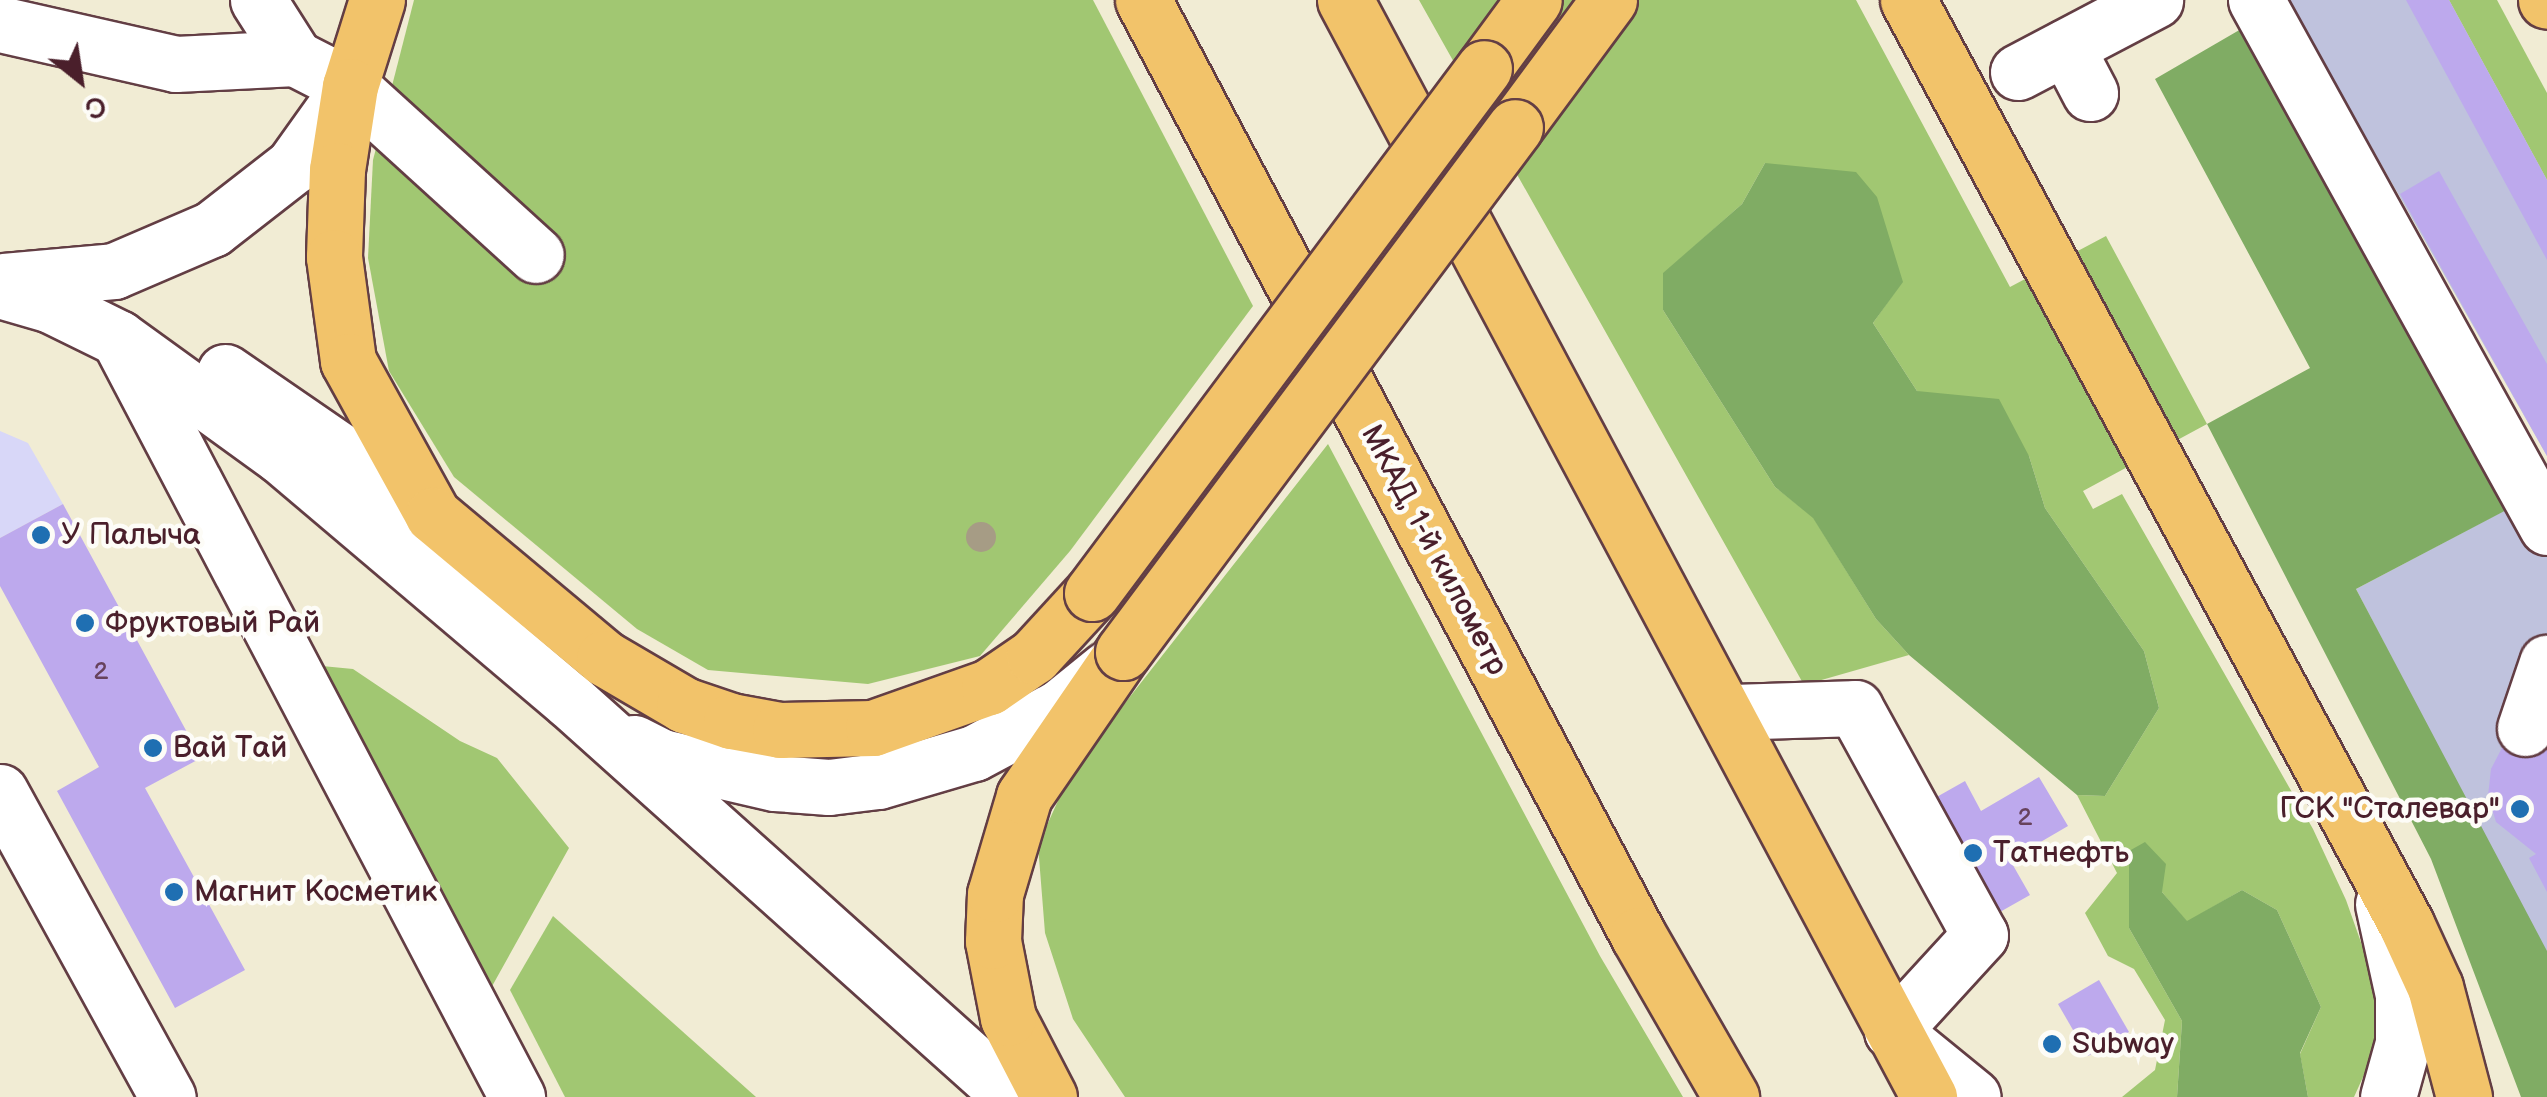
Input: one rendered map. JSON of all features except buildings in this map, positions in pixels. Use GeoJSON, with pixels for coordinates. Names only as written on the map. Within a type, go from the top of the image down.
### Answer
{"type":"FeatureCollection","features":[{"type":"Feature","properties":{"kind":"main road"},"geometry":{"type":"LineString","coordinates":[[376,0],[350,86],[337,170],[339,316],[348,361],[371,410],[432,515],[642,683],[715,716],[780,730],[873,728],[952,704],[1034,656],[1092,592],[1534,0]]}},
{"type":"Feature","properties":{"kind":"main road","name":"МКАД, 1-й километр"},"geometry":{"type":"LineString","coordinates":[[1142,0],[1638,935],[1731,1097]]}},
{"type":"Feature","properties":{"kind":"main road"},"geometry":{"type":"LineString","coordinates":[[1345,0],[1728,712],[1929,1097]]}},
{"type":"Feature","properties":{"kind":"main road"},"geometry":{"type":"LineString","coordinates":[[1049,1097],[1008,1018],[993,942],[995,894],[1024,796],[1123,652],[1609,0]]}},
{"type":"Feature","properties":{"kind":"main road"},"geometry":{"type":"LineString","coordinates":[[1908,0],[2435,986],[2464,1097]]}},
{"type":"Feature","properties":{"kind":"street"},"geometry":{"type":"LineString","coordinates":[[258,0],[295,58]]}},
{"type":"Feature","properties":{"kind":"street"},"geometry":{"type":"LineString","coordinates":[[1575,46],[1619,0]]}},
{"type":"Feature","properties":{"kind":"street"},"geometry":{"type":"LineString","coordinates":[[1890,0],[1952,83]]}},
{"type":"Feature","properties":{"kind":"street"},"geometry":{"type":"LineString","coordinates":[[2018,72],[2078,70],[2155,0]]}},
{"type":"Feature","properties":{"kind":"street"},"geometry":{"type":"LineString","coordinates":[[2256,0],[2547,528]]}},
{"type":"Feature","properties":{"kind":"street"},"geometry":{"type":"LineString","coordinates":[[0,24],[176,64],[295,58],[350,86],[536,255]]}},
{"type":"Feature","properties":{"kind":"street"},"geometry":{"type":"LineString","coordinates":[[0,281],[114,271],[212,228],[293,166],[350,86]]}},
{"type":"Feature","properties":{"kind":"street"},"geometry":{"type":"LineString","coordinates":[[0,281],[73,300],[170,340],[432,515]]}},
{"type":"Feature","properties":{"kind":"street"},"geometry":{"type":"LineString","coordinates":[[0,290],[50,305],[118,338],[261,441],[569,700],[1012,1097]]}},
{"type":"Feature","properties":{"kind":"street"},"geometry":{"type":"LineString","coordinates":[[118,338],[518,1097]]}},
{"type":"Feature","properties":{"kind":"street"},"geometry":{"type":"LineString","coordinates":[[228,547],[224,482],[237,459],[261,441]]}},
{"type":"Feature","properties":{"kind":"street"},"geometry":{"type":"LineString","coordinates":[[569,700],[662,757],[775,783],[829,787],[900,776],[974,753],[1060,706],[1123,652]]}},
{"type":"Feature","properties":{"kind":"street"},"geometry":{"type":"LineString","coordinates":[[2525,728],[2547,664]]}},
{"type":"Feature","properties":{"kind":"street"},"geometry":{"type":"LineString","coordinates":[[1728,712],[1855,708],[1980,935],[1892,1031],[1973,1097]]}},
{"type":"Feature","properties":{"kind":"street"},"geometry":{"type":"LineString","coordinates":[[0,792],[168,1097]]}},
{"type":"Feature","properties":{"kind":"street"},"geometry":{"type":"LineString","coordinates":[[2360,840],[2395,942],[2403,994],[2402,1043],[2388,1097]]}},
{"type":"Feature","properties":{"kind":"shaded area"},"geometry":{"type":"Polygon","coordinates":[[[2288,0],[2449,0],[2547,180],[2547,456],[2288,0]]]}},
{"type":"Feature","properties":{"kind":"shaded area"},"geometry":{"type":"Polygon","coordinates":[[[0,431],[28,443],[63,504],[0,538],[0,431]]]}},
{"type":"Feature","properties":{"kind":"shaded area"},"geometry":{"type":"Polygon","coordinates":[[[2547,488],[2547,957],[2356,589],[2547,488]]]}},
{"type":"Feature","properties":{"kind":"green space"},"geometry":{"type":"Polygon","coordinates":[[[414,0],[1093,0],[1253,306],[1070,551],[980,656],[868,684],[708,670],[637,629],[454,477],[389,371],[368,258],[373,160],[414,0]]]}},
{"type":"Feature","properties":{"kind":"green space"},"geometry":{"type":"Polygon","coordinates":[[[1419,0],[1856,0],[2010,287],[2106,236],[2207,424],[2083,491],[2093,509],[2122,494],[2313,829],[2346,900],[2380,996],[2373,1055],[2354,1097],[2308,1097],[2300,1054],[2321,1007],[2277,910],[2242,890],[2187,922],[2162,892],[2129,928],[2182,1021],[2177,1097],[2122,1097],[2155,1070],[2165,1020],[2134,969],[2108,956],[2085,913],[2117,873],[2077,795],[2105,796],[2159,708],[2144,651],[2045,508],[2029,456],[1917,391],[1873,323],[1902,282],[1765,163],[1742,204],[1663,274],[1663,310],[1775,487],[1813,517],[1876,619],[1909,655],[1804,685],[1419,0]]]}},
{"type":"Feature","properties":{"kind":"green space"},"geometry":{"type":"Polygon","coordinates":[[[2449,0],[2497,0],[2547,93],[2547,180],[2449,0]]]}},
{"type":"Feature","properties":{"kind":"green space"},"geometry":{"type":"Polygon","coordinates":[[[2248,25],[2514,506],[2356,589],[2547,951],[2547,1097],[2521,1097],[2431,859],[2207,424],[2310,368],[2155,79],[2248,25]]]}},
{"type":"Feature","properties":{"kind":"green space"},"geometry":{"type":"Polygon","coordinates":[[[1765,163],[1856,172],[1877,197],[1903,282],[1873,323],[1917,391],[1999,399],[2029,456],[2045,508],[2144,651],[2159,708],[2105,796],[2077,795],[1909,655],[1876,619],[1813,518],[1775,487],[1663,310],[1663,273],[1742,204],[1765,163]]]}},
{"type":"Feature","properties":{"kind":"green space"},"geometry":{"type":"Polygon","coordinates":[[[1328,444],[1600,956],[1683,1097],[1125,1097],[1073,1019],[1045,933],[1038,845],[1071,772],[1328,444]]]}},
{"type":"Feature","properties":{"kind":"green space"},"geometry":{"type":"Polygon","coordinates":[[[291,663],[353,669],[460,741],[497,758],[569,848],[476,1015],[291,663]]]}},
{"type":"Feature","properties":{"kind":"green space"},"geometry":{"type":"Polygon","coordinates":[[[2145,842],[2166,864],[2162,892],[2187,921],[2242,890],[2277,910],[2321,1007],[2300,1053],[2308,1097],[2177,1097],[2182,1021],[2129,928],[2129,851],[2145,842]]]}},
{"type":"Feature","properties":{"kind":"green space"},"geometry":{"type":"Polygon","coordinates":[[[553,916],[756,1097],[565,1097],[510,990],[553,916]]]}},
{"type":"Feature","properties":{"kind":"place","name":"У Палыча"},"geometry":{"type":"Point","coordinates":[41,535]}},
{"type":"Feature","properties":{"kind":"place","name":"Фруктовый Рай"},"geometry":{"type":"Point","coordinates":[85,623]}},
{"type":"Feature","properties":{"kind":"place","name":"Вай Тай"},"geometry":{"type":"Point","coordinates":[153,748]}},
{"type":"Feature","properties":{"kind":"place","name":"ГСК \"Сталевар\""},"geometry":{"type":"Point","coordinates":[2520,809]}},
{"type":"Feature","properties":{"kind":"place","name":"Татнефть"},"geometry":{"type":"Point","coordinates":[1973,853]}},
{"type":"Feature","properties":{"kind":"place","name":"Магнит Косметик"},"geometry":{"type":"Point","coordinates":[174,892]}},
{"type":"Feature","properties":{"kind":"place","name":"Subway"},"geometry":{"type":"Point","coordinates":[2052,1044]}}]}
